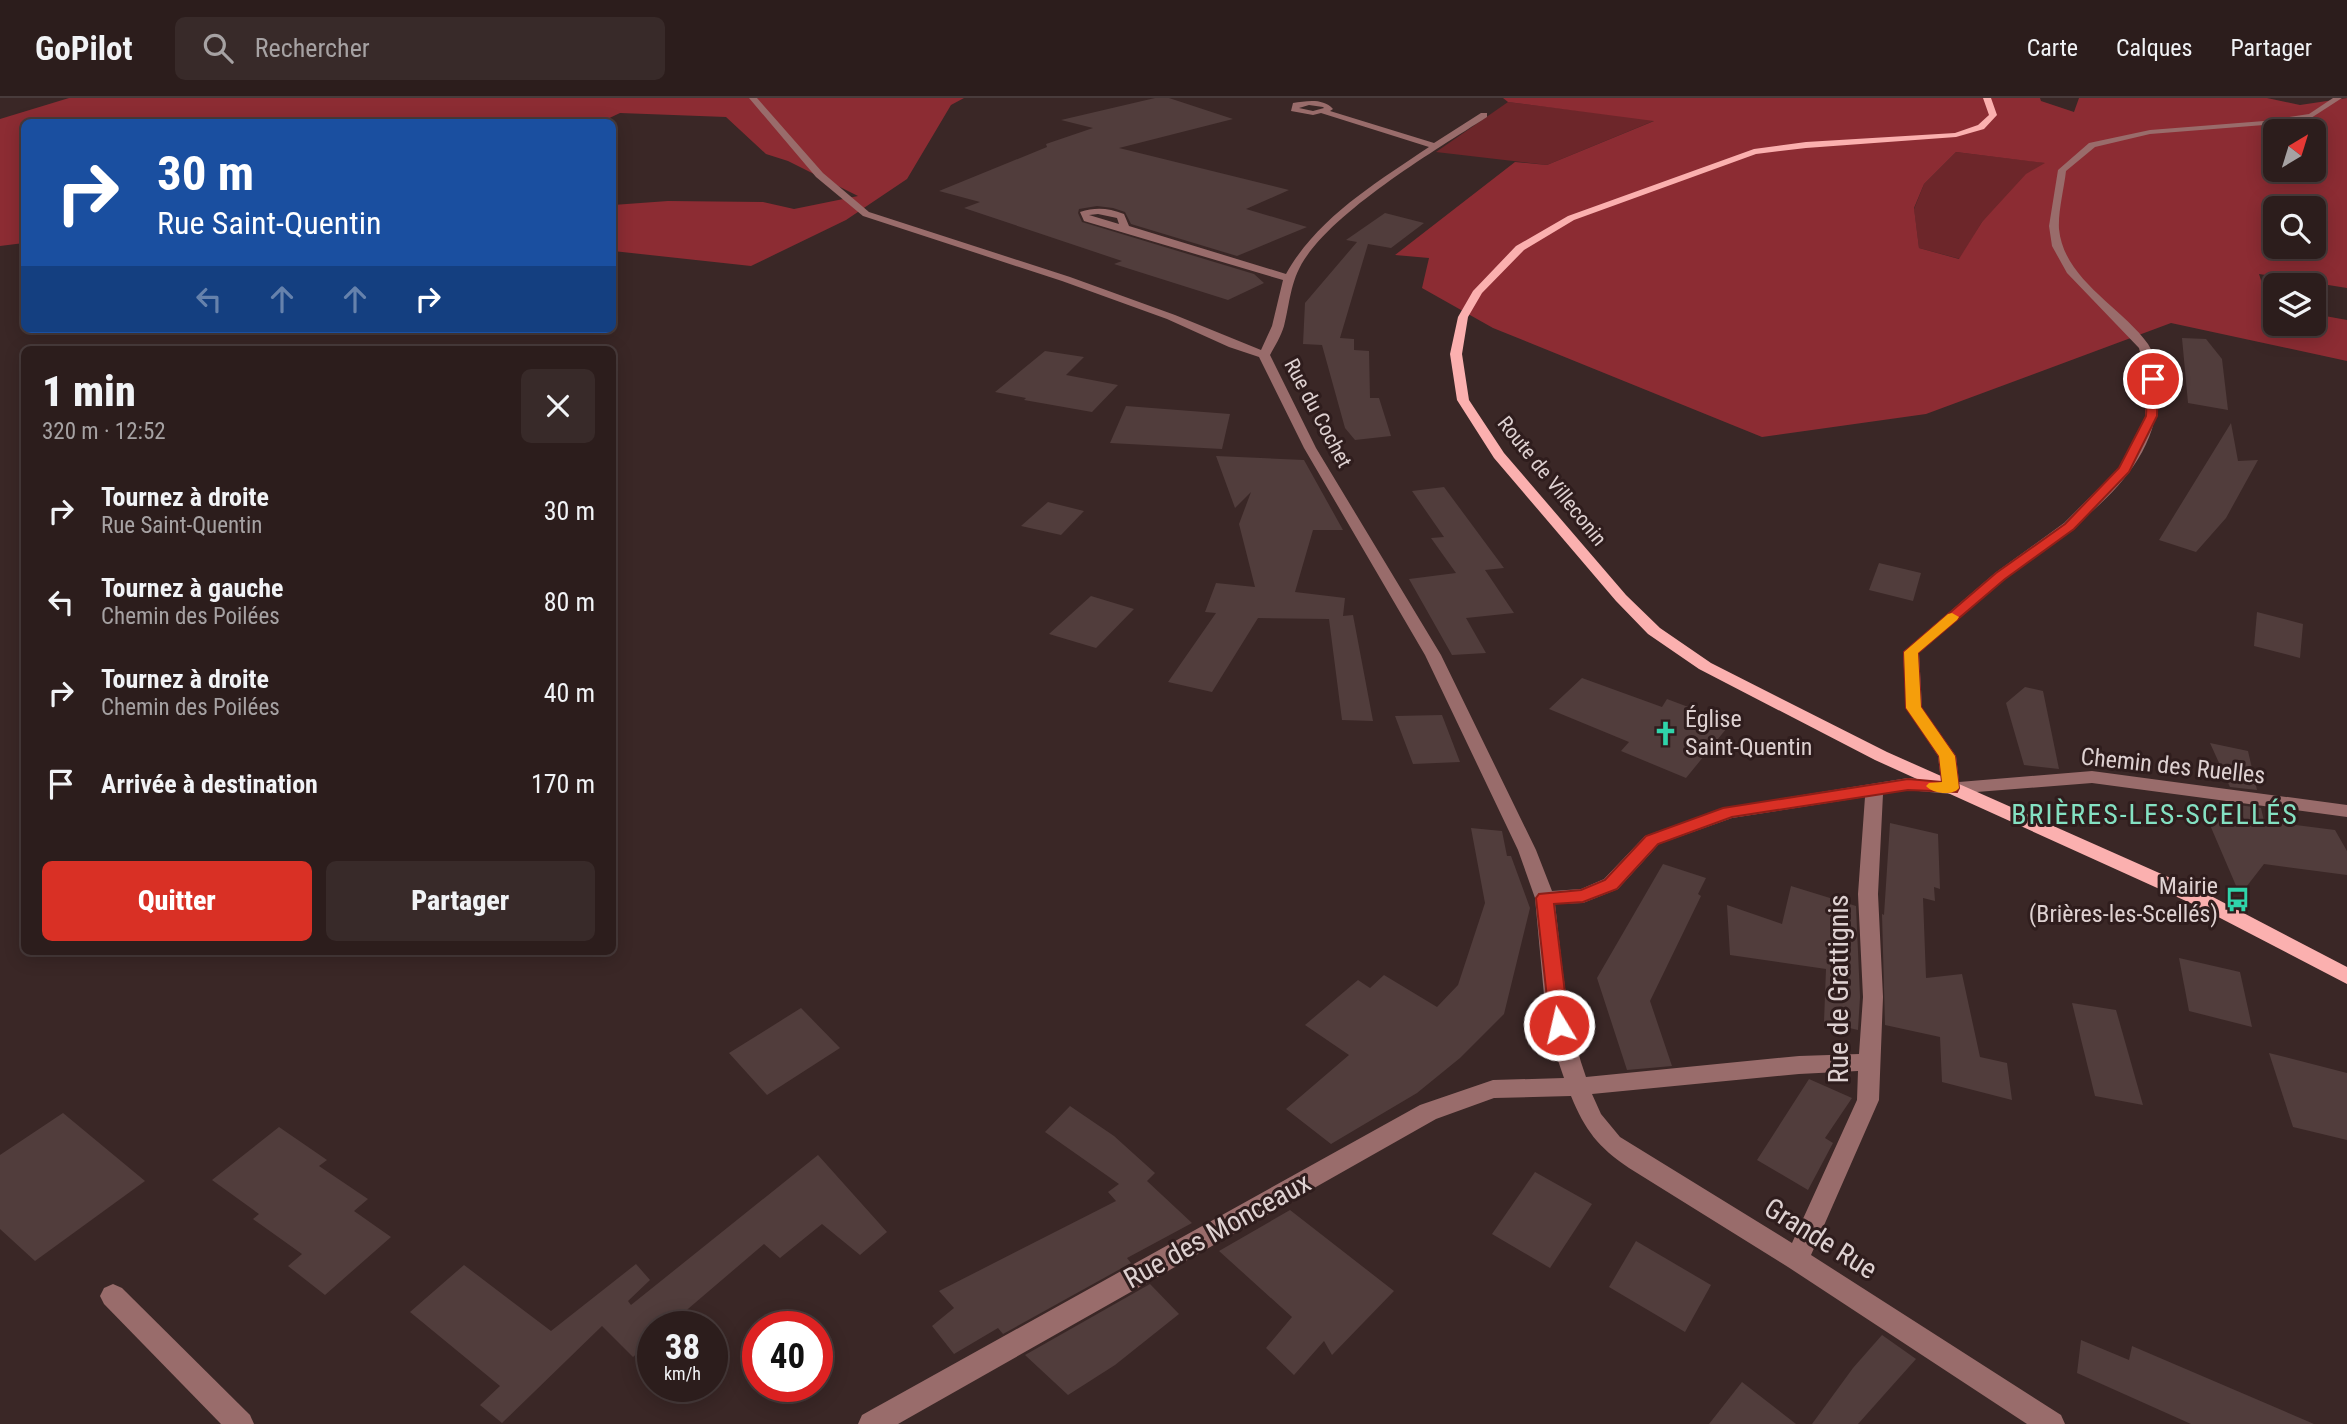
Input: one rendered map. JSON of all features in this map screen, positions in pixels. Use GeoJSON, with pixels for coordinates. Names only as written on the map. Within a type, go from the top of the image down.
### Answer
{"type":"FeatureCollection","features":[{"type":"Feature","properties":{"kind":"main road","name":"Route de Villeconin"},"geometry":{"type":"LineString","coordinates":[[1951,788],[1769,701],[1705,666],[1654,631],[1621,598],[1499,455],[1463,400],[1456,354],[1463,317],[1478,290],[1520,248],[1571,218],[1754,152],[1806,145],[1956,135],[1981,127],[1993,115],[1987,98]]}},
{"type":"Feature","properties":{"kind":"main road"},"geometry":{"type":"LineString","coordinates":[[1951,788],[2204,901],[2347,976]]}},
{"type":"Feature","properties":{"kind":"street","name":"Rue du Cochet"},"geometry":{"type":"LineString","coordinates":[[753,98],[811,165],[846,200],[866,214],[1066,279],[1171,317],[1233,345],[1264,355],[1310,448],[1433,655],[1527,850],[1545,898],[1556,1006],[1563,1043],[1578,1087]]}},
{"type":"Feature","properties":{"kind":"street"},"geometry":{"type":"LineString","coordinates":[[1951,788],[1947,756],[1914,708],[1911,652],[2000,576],[2069,526],[2125,470],[2151,416],[2153,379],[2144,347],[2073,274],[2057,246],[2054,226],[2062,170],[2092,145],[2150,132],[2264,123],[2311,116],[2338,98]]}},
{"type":"Feature","properties":{"kind":"street"},"geometry":{"type":"LineString","coordinates":[[1290,101],[1299,104],[1294,109],[1307,113],[1324,112],[1437,147]]}},
{"type":"Feature","properties":{"kind":"street"},"geometry":{"type":"LineString","coordinates":[[1264,355],[1278,328],[1288,278],[1307,250],[1335,220],[1484,115]]}},
{"type":"Feature","properties":{"kind":"street"},"geometry":{"type":"LineString","coordinates":[[1125,228],[1288,278]]}},
{"type":"Feature","properties":{"kind":"street","name":"Chemin des Ruelles"},"geometry":{"type":"LineString","coordinates":[[1545,898],[1583,896],[1611,884],[1652,840],[1729,812],[1908,784],[1951,788],[2092,776],[2347,811]]}},
{"type":"Feature","properties":{"kind":"street","name":"Rue de Grattignis"},"geometry":{"type":"LineString","coordinates":[[1797,1259],[1868,1100],[1874,997],[1868,894],[1874,789]]}},
{"type":"Feature","properties":{"kind":"street","name":"Rue des Monceaux"},"geometry":{"type":"LineString","coordinates":[[872,1424],[1428,1112],[1493,1089],[1578,1087],[1799,1065],[1869,1062]]}},
{"type":"Feature","properties":{"kind":"street","name":"Grande Rue"},"geometry":{"type":"LineString","coordinates":[[1578,1087],[1592,1119],[1612,1144],[1797,1259],[2051,1424]]}},
{"type":"Feature","properties":{"kind":"street"},"geometry":{"type":"LineString","coordinates":[[113,1296],[240,1424]]}},
{"type":"Feature","properties":{"kind":"shaded area"},"geometry":{"type":"Polygon","coordinates":[[[69,98],[964,98],[951,105],[907,179],[846,220],[751,266],[616,251],[616,205],[668,201],[763,202],[794,209],[858,196],[788,161],[766,154],[726,117],[620,113],[607,119],[21,119],[21,243],[0,246],[0,119],[69,98]]]}},
{"type":"Feature","properties":{"kind":"shaded area"},"geometry":{"type":"Polygon","coordinates":[[[1503,98],[2040,98],[2041,101],[2074,112],[2079,98],[2267,98],[2300,105],[2347,98],[2347,288],[2326,285],[2326,273],[2259,274],[2263,286],[2263,336],[2326,336],[2326,316],[2347,320],[2347,361],[2171,323],[1926,414],[1762,437],[1493,328],[1422,288],[1429,258],[1395,255],[1515,162],[1547,165],[1654,121],[1508,102],[1503,98]],[[1956,152],[1924,184],[1914,208],[1919,248],[1959,259],[1982,222],[2026,174],[2045,163],[1956,152]]]}},
{"type":"Feature","properties":{"kind":"shaded area"},"geometry":{"type":"Polygon","coordinates":[[[1508,102],[1656,120],[1547,165],[1436,152],[1508,102]]]}},
{"type":"Feature","properties":{"kind":"shaded area"},"geometry":{"type":"Polygon","coordinates":[[[1956,152],[2046,163],[1982,222],[1960,259],[1919,248],[1914,209],[1924,184],[1956,152]]]}},
{"type":"Feature","properties":{"kind":"building"},"geometry":{"type":"Polygon","coordinates":[[[1155,98],[1169,98],[1233,119],[1119,148],[1289,190],[1246,209],[1307,227],[1237,256],[1131,224],[1125,212],[1113,208],[1097,206],[1079,209],[1082,222],[1254,274],[1264,283],[1228,300],[1114,264],[1122,261],[964,208],[980,202],[939,191],[1047,147],[1046,144],[1093,128],[1061,120],[1155,98]]]}},
{"type":"Feature","properties":{"kind":"building"},"geometry":{"type":"Polygon","coordinates":[[[1385,213],[1424,223],[1391,248],[1368,244],[1340,338],[1354,339],[1354,350],[1369,351],[1370,398],[1379,398],[1391,436],[1355,440],[1345,428],[1322,345],[1303,344],[1305,303],[1357,242],[1346,240],[1385,213]]]}},
{"type":"Feature","properties":{"kind":"building"},"geometry":{"type":"Polygon","coordinates":[[[2182,338],[2206,339],[2222,359],[2228,410],[2188,403],[2182,338]]]}},
{"type":"Feature","properties":{"kind":"building"},"geometry":{"type":"Polygon","coordinates":[[[1045,351],[1084,357],[1066,375],[1118,385],[1092,412],[995,392],[1045,351]]]}},
{"type":"Feature","properties":{"kind":"building"},"geometry":{"type":"Polygon","coordinates":[[[1126,406],[1230,414],[1222,449],[1110,443],[1126,406]]]}},
{"type":"Feature","properties":{"kind":"building"},"geometry":{"type":"Polygon","coordinates":[[[2231,423],[2238,461],[2258,460],[2226,518],[2196,552],[2159,540],[2231,423]]]}},
{"type":"Feature","properties":{"kind":"building"},"geometry":{"type":"Polygon","coordinates":[[[1216,456],[1304,460],[1343,530],[1313,530],[1295,592],[1345,598],[1343,616],[1353,615],[1373,721],[1342,720],[1329,619],[1258,618],[1212,692],[1168,682],[1216,613],[1205,612],[1216,583],[1255,587],[1239,524],[1251,492],[1235,508],[1216,456]]]}},
{"type":"Feature","properties":{"kind":"building"},"geometry":{"type":"Polygon","coordinates":[[[1444,487],[1504,568],[1485,570],[1514,613],[1466,618],[1486,653],[1452,655],[1409,579],[1456,573],[1431,538],[1444,537],[1412,491],[1444,487]]]}},
{"type":"Feature","properties":{"kind":"building"},"geometry":{"type":"Polygon","coordinates":[[[1048,502],[1084,511],[1061,535],[1021,526],[1048,502]]]}},
{"type":"Feature","properties":{"kind":"building"},"geometry":{"type":"Polygon","coordinates":[[[1879,563],[1921,573],[1913,601],[1869,590],[1879,563]]]}},
{"type":"Feature","properties":{"kind":"building"},"geometry":{"type":"Polygon","coordinates":[[[1091,596],[1134,609],[1096,648],[1049,634],[1091,596]]]}},
{"type":"Feature","properties":{"kind":"building"},"geometry":{"type":"Polygon","coordinates":[[[2257,612],[2303,624],[2300,658],[2254,646],[2257,612]]]}},
{"type":"Feature","properties":{"kind":"building","name":"Église Saint-Quentin"},"geometry":{"type":"Polygon","coordinates":[[[1582,678],[1662,707],[1667,699],[1731,723],[1686,778],[1621,751],[1629,742],[1549,709],[1582,678]]]}},
{"type":"Feature","properties":{"kind":"building"},"geometry":{"type":"Polygon","coordinates":[[[2025,687],[2043,691],[2059,769],[2024,765],[2006,703],[2025,687]]]}},
{"type":"Feature","properties":{"kind":"building"},"geometry":{"type":"Polygon","coordinates":[[[1442,715],[1460,762],[1413,764],[1395,716],[1442,715]]]}},
{"type":"Feature","properties":{"kind":"building"},"geometry":{"type":"Polygon","coordinates":[[[2210,743],[2248,751],[2257,790],[2230,787],[2210,743]]]}},
{"type":"Feature","properties":{"kind":"building"},"geometry":{"type":"Polygon","coordinates":[[[2238,805],[2261,808],[2264,821],[2335,830],[2347,851],[2347,875],[2264,864],[2240,895],[2207,818],[2246,824],[2238,805]]]}},
{"type":"Feature","properties":{"kind":"building"},"geometry":{"type":"Polygon","coordinates":[[[1890,823],[1938,834],[1940,889],[1934,887],[1935,901],[1923,898],[1926,978],[1962,974],[1980,1057],[2007,1063],[2012,1100],[1942,1082],[1940,1037],[1885,1025],[1882,914],[1884,915],[1890,823]]]}},
{"type":"Feature","properties":{"kind":"building"},"geometry":{"type":"Polygon","coordinates":[[[1471,828],[1502,831],[1507,856],[1511,856],[1530,908],[1504,1014],[1460,1058],[1417,1093],[1331,1144],[1286,1109],[1349,1055],[1305,1025],[1358,980],[1370,988],[1384,975],[1437,1007],[1458,985],[1485,903],[1471,828]]]}},
{"type":"Feature","properties":{"kind":"building"},"geometry":{"type":"Polygon","coordinates":[[[1663,864],[1706,878],[1698,894],[1701,896],[1650,1001],[1672,1066],[1627,1070],[1597,978],[1663,864]]]}},
{"type":"Feature","properties":{"kind":"building"},"geometry":{"type":"Polygon","coordinates":[[[1791,886],[1856,906],[1860,997],[1858,1030],[1824,1022],[1826,969],[1730,955],[1727,905],[1782,924],[1791,886]]]}},
{"type":"Feature","properties":{"kind":"building"},"geometry":{"type":"Polygon","coordinates":[[[2179,958],[2240,972],[2252,1027],[2189,1011],[2179,958]]]}},
{"type":"Feature","properties":{"kind":"building"},"geometry":{"type":"Polygon","coordinates":[[[2072,1003],[2116,1010],[2143,1105],[2095,1096],[2072,1003]]]}},
{"type":"Feature","properties":{"kind":"building"},"geometry":{"type":"Polygon","coordinates":[[[801,1008],[840,1048],[767,1095],[729,1053],[801,1008]]]}},
{"type":"Feature","properties":{"kind":"building"},"geometry":{"type":"Polygon","coordinates":[[[2269,1053],[2347,1073],[2347,1140],[2293,1127],[2269,1053]]]}},
{"type":"Feature","properties":{"kind":"building"},"geometry":{"type":"Polygon","coordinates":[[[1809,1079],[1852,1098],[1825,1138],[1833,1143],[1808,1190],[1757,1160],[1809,1079]]]}},
{"type":"Feature","properties":{"kind":"building"},"geometry":{"type":"Polygon","coordinates":[[[1070,1106],[1114,1136],[1155,1173],[1147,1181],[1192,1223],[1127,1258],[1131,1263],[1003,1334],[998,1328],[954,1354],[932,1326],[954,1308],[939,1291],[1116,1201],[1108,1192],[1119,1184],[1045,1132],[1070,1106]]]}},
{"type":"Feature","properties":{"kind":"building"},"geometry":{"type":"Polygon","coordinates":[[[63,1113],[145,1181],[35,1261],[0,1229],[0,1155],[63,1113]]]}},
{"type":"Feature","properties":{"kind":"building"},"geometry":{"type":"Polygon","coordinates":[[[279,1127],[327,1160],[319,1166],[368,1199],[354,1211],[391,1237],[325,1295],[288,1266],[302,1254],[253,1219],[259,1214],[212,1180],[279,1127]]]}},
{"type":"Feature","properties":{"kind":"building"},"geometry":{"type":"Polygon","coordinates":[[[818,1155],[887,1232],[860,1255],[822,1224],[780,1258],[764,1244],[686,1311],[637,1311],[637,1353],[633,1357],[602,1326],[502,1423],[480,1405],[500,1386],[410,1312],[464,1265],[551,1331],[636,1264],[650,1280],[628,1301],[631,1305],[818,1155]]]}},
{"type":"Feature","properties":{"kind":"building"},"geometry":{"type":"Polygon","coordinates":[[[1535,1172],[1592,1204],[1550,1268],[1492,1234],[1535,1172]]]}},
{"type":"Feature","properties":{"kind":"building"},"geometry":{"type":"Polygon","coordinates":[[[1290,1210],[1394,1291],[1332,1355],[1324,1341],[1294,1375],[1266,1348],[1292,1317],[1219,1251],[1290,1210]]]}},
{"type":"Feature","properties":{"kind":"building"},"geometry":{"type":"Polygon","coordinates":[[[1636,1241],[1711,1285],[1685,1332],[1609,1287],[1636,1241]]]}},
{"type":"Feature","properties":{"kind":"building"},"geometry":{"type":"Polygon","coordinates":[[[1150,1284],[1179,1314],[1115,1365],[1068,1395],[1025,1355],[1150,1284]]]}},
{"type":"Feature","properties":{"kind":"building"},"geometry":{"type":"Polygon","coordinates":[[[1882,1335],[1916,1359],[1858,1424],[1812,1424],[1853,1368],[1882,1335]]]}},
{"type":"Feature","properties":{"kind":"building"},"geometry":{"type":"Polygon","coordinates":[[[2081,1340],[2129,1360],[2132,1346],[2314,1424],[2191,1424],[2077,1373],[2081,1340]]]}},
{"type":"Feature","properties":{"kind":"building"},"geometry":{"type":"Polygon","coordinates":[[[1742,1382],[1796,1424],[1709,1424],[1742,1382]]]}},
{"type":"Feature","properties":{"kind":"slow traffic"},"geometry":{"type":"LineString","coordinates":[[1934,786],[1951,788],[1947,756],[1914,708],[1911,652],[1952,617]]}},
{"type":"Feature","properties":{"kind":"place","name":"Église Saint-Quentin"},"geometry":{"type":"Point","coordinates":[1665,733]}},
{"type":"Feature","properties":{"kind":"place","name":"Mairie (Brières-les-Scellés)"},"geometry":{"type":"Point","coordinates":[2238,900]}},
{"type":"Feature","properties":{"kind":"district","name":"BRIÈRES-LES-SCELLÉS"},"geometry":{"type":"Point","coordinates":[2155,814]}},
{"type":"Feature","properties":{"kind":"route"},"geometry":{"type":"LineString","coordinates":[[1559,1025],[1545,898],[1583,896],[1611,884],[1652,840],[1729,812],[1908,784],[1951,788],[1947,756],[1914,708],[1911,652],[2000,576],[2069,526],[2125,470],[2151,416],[2153,379]]}}]}
